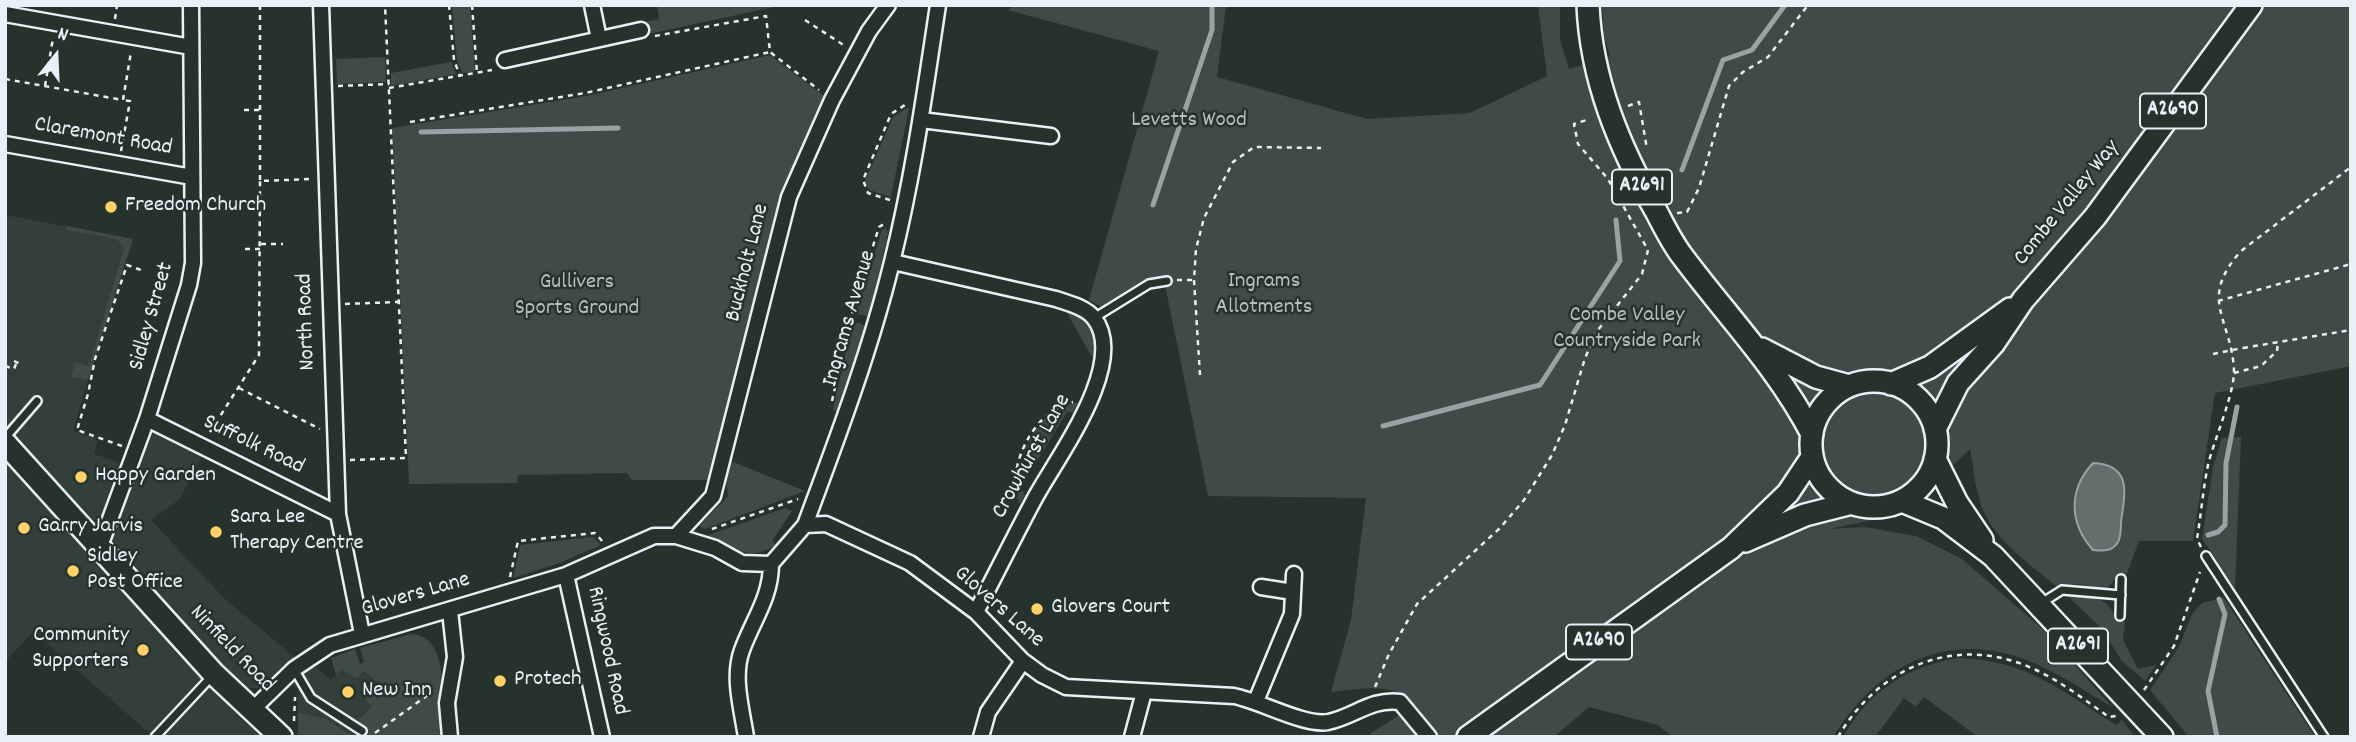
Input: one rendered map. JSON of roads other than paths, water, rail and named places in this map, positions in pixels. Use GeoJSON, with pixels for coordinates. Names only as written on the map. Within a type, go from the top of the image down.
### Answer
{"type":"FeatureCollection","features":[{"type":"Feature","properties":{"kind":"main road","name":"A2691"},"geometry":{"type":"LineString","coordinates":[[1588,5],[1589,40],[1603,95],[1641,185],[1681,255],[1796,403],[1812,434]]}},
{"type":"Feature","properties":{"kind":"main road","name":"Combe Valley Way"},"geometry":{"type":"LineString","coordinates":[[1934,429],[1958,383],[1994,343],[2023,300],[2095,217],[2251,5]]}},
{"type":"Feature","properties":{"kind":"main road","name":"Combe Valley Way"},"geometry":{"type":"LineString","coordinates":[[1891,384],[1930,367],[2023,300]]}},
{"type":"Feature","properties":{"kind":"main road","name":"A2691"},"geometry":{"type":"LineString","coordinates":[[1751,343],[1816,377],[1849,386]]}},
{"type":"Feature","properties":{"kind":"main road"},"geometry":{"type":"LineString","coordinates":[[1870,382],[1891,384],[1919,401],[1934,429],[1935,459],[1926,479],[1902,500],[1877,507],[1852,503],[1826,485],[1812,457],[1812,434],[1824,405],[1849,386],[1870,382]]}},
{"type":"Feature","properties":{"kind":"main road","name":"Ninfield Road"},"geometry":{"type":"LineString","coordinates":[[5,440],[214,674],[251,710],[287,731]]}},
{"type":"Feature","properties":{"kind":"main road","name":"A2690"},"geometry":{"type":"LineString","coordinates":[[1468,737],[1731,548],[1788,494],[1812,457]]}},
{"type":"Feature","properties":{"kind":"main road","name":"A2691"},"geometry":{"type":"LineString","coordinates":[[1935,459],[1957,503],[1993,556],[2162,737]]}},
{"type":"Feature","properties":{"kind":"main road","name":"A2691"},"geometry":{"type":"LineString","coordinates":[[1902,500],[1943,518],[1993,556]]}},
{"type":"Feature","properties":{"kind":"main road","name":"A2690"},"geometry":{"type":"LineString","coordinates":[[1731,548],[1805,515],[1852,503]]}},
{"type":"Feature","properties":{"kind":"street","name":"Sidley Street"},"geometry":{"type":"LineString","coordinates":[[96,545],[103,538],[147,419],[191,274],[191,5]]}},
{"type":"Feature","properties":{"kind":"street","name":"North Road"},"geometry":{"type":"LineString","coordinates":[[321,5],[338,514],[362,634]]}},
{"type":"Feature","properties":{"kind":"street"},"geometry":{"type":"LineString","coordinates":[[592,5],[599,39]]}},
{"type":"Feature","properties":{"kind":"street","name":"Buckholt Lane"},"geometry":{"type":"LineString","coordinates":[[676,536],[713,496],[789,197],[832,100],[888,5]]}},
{"type":"Feature","properties":{"kind":"street","name":"Ingrams Avenue"},"geometry":{"type":"LineString","coordinates":[[805,525],[839,430],[892,262],[921,112],[938,5]]}},
{"type":"Feature","properties":{"kind":"street"},"geometry":{"type":"LineString","coordinates":[[5,14],[191,47]]}},
{"type":"Feature","properties":{"kind":"street"},"geometry":{"type":"LineString","coordinates":[[505,60],[528,61],[599,39],[641,30]]}},
{"type":"Feature","properties":{"kind":"street"},"geometry":{"type":"LineString","coordinates":[[921,112],[1051,136]]}},
{"type":"Feature","properties":{"kind":"street","name":"Claremont Road"},"geometry":{"type":"LineString","coordinates":[[5,144],[192,177]]}},
{"type":"Feature","properties":{"kind":"street"},"geometry":{"type":"LineString","coordinates":[[892,262],[1056,299],[1076,306],[1094,318]]}},
{"type":"Feature","properties":{"kind":"street","name":"Crowhurst Lane"},"geometry":{"type":"LineString","coordinates":[[976,612],[1021,526],[1088,410],[1103,356],[1094,318]]}},
{"type":"Feature","properties":{"kind":"street","name":"Suffolk Road"},"geometry":{"type":"LineString","coordinates":[[147,419],[338,514]]}},
{"type":"Feature","properties":{"kind":"street","name":"Glovers Lane"},"geometry":{"type":"LineString","coordinates":[[805,525],[826,524],[910,563],[976,612],[1023,661],[1042,675],[1066,687],[1234,696],[1314,722],[1329,722],[1370,703],[1400,702],[1429,737]]}},
{"type":"Feature","properties":{"kind":"street"},"geometry":{"type":"LineString","coordinates":[[746,737],[738,692],[741,652],[766,601],[771,564],[805,525]]}},
{"type":"Feature","properties":{"kind":"street","name":"Glovers Lane"},"geometry":{"type":"LineString","coordinates":[[251,710],[294,669],[330,645],[566,575],[654,536],[676,536],[715,548],[742,563],[771,564]]}},
{"type":"Feature","properties":{"kind":"street"},"geometry":{"type":"LineString","coordinates":[[1256,701],[1292,614],[1294,574]]}},
{"type":"Feature","properties":{"kind":"street","name":"Ringwood Road"},"geometry":{"type":"LineString","coordinates":[[566,575],[601,737]]}},
{"type":"Feature","properties":{"kind":"street"},"geometry":{"type":"LineString","coordinates":[[1261,587],[1293,593]]}},
{"type":"Feature","properties":{"kind":"street"},"geometry":{"type":"LineString","coordinates":[[450,611],[455,657],[449,679],[447,703],[450,737]]}},
{"type":"Feature","properties":{"kind":"street"},"geometry":{"type":"LineString","coordinates":[[981,737],[988,712],[1023,661]]}},
{"type":"Feature","properties":{"kind":"street"},"geometry":{"type":"LineString","coordinates":[[1132,737],[1144,692]]}},
{"type":"Feature","properties":{"kind":"lane"},"geometry":{"type":"LineString","coordinates":[[1094,318],[1125,302],[1149,284],[1167,281]]}},
{"type":"Feature","properties":{"kind":"lane"},"geometry":{"type":"LineString","coordinates":[[5,440],[37,401]]}},
{"type":"Feature","properties":{"kind":"lane"},"geometry":{"type":"LineString","coordinates":[[2206,556],[2324,737]]}},
{"type":"Feature","properties":{"kind":"lane"},"geometry":{"type":"LineString","coordinates":[[2120,616],[2121,579]]}},
{"type":"Feature","properties":{"kind":"lane"},"geometry":{"type":"LineString","coordinates":[[2039,605],[2062,590],[2121,595]]}},
{"type":"Feature","properties":{"kind":"lane"},"geometry":{"type":"LineString","coordinates":[[294,669],[311,698],[362,731]]}},
{"type":"Feature","properties":{"kind":"lane"},"geometry":{"type":"LineString","coordinates":[[155,737],[214,674]]}},
{"type":"Feature","properties":{"kind":"waterway"},"geometry":{"type":"LineString","coordinates":[[1153,205],[1212,30],[1212,5]]}},
{"type":"Feature","properties":{"kind":"waterway"},"geometry":{"type":"LineString","coordinates":[[1682,170],[1723,60],[1752,50],[1785,5]]}},
{"type":"Feature","properties":{"kind":"waterway"},"geometry":{"type":"LineString","coordinates":[[421,132],[618,128]]}},
{"type":"Feature","properties":{"kind":"waterway"},"geometry":{"type":"LineString","coordinates":[[1383,426],[1540,385],[1620,261],[1616,220]]}},
{"type":"Feature","properties":{"kind":"waterway"},"geometry":{"type":"LineString","coordinates":[[2208,535],[2218,532],[2225,525],[2226,463],[2237,407]]}},
{"type":"Feature","properties":{"kind":"waterway"},"geometry":{"type":"LineString","coordinates":[[2217,737],[2208,691],[2225,614],[2219,599]]}},
{"type":"Feature","properties":{"kind":"place","name":"Freedom Church"},"geometry":{"type":"Point","coordinates":[111,207]}},
{"type":"Feature","properties":{"kind":"place","name":"Happy Garden"},"geometry":{"type":"Point","coordinates":[81,477]}},
{"type":"Feature","properties":{"kind":"place","name":"Garry Jarvis"},"geometry":{"type":"Point","coordinates":[24,528]}},
{"type":"Feature","properties":{"kind":"place","name":"Sara Lee Therapy Centre"},"geometry":{"type":"Point","coordinates":[216,532]}},
{"type":"Feature","properties":{"kind":"place","name":"Sidley Post Office"},"geometry":{"type":"Point","coordinates":[73,571]}},
{"type":"Feature","properties":{"kind":"place","name":"Glovers Court"},"geometry":{"type":"Point","coordinates":[1037,609]}},
{"type":"Feature","properties":{"kind":"place","name":"Community Supporters"},"geometry":{"type":"Point","coordinates":[143,650]}},
{"type":"Feature","properties":{"kind":"place","name":"Protech"},"geometry":{"type":"Point","coordinates":[500,681]}},
{"type":"Feature","properties":{"kind":"place","name":"New Inn"},"geometry":{"type":"Point","coordinates":[348,692]}},
{"type":"Feature","properties":{"kind":"park label","name":"Levetts Wood"},"geometry":{"type":"Point","coordinates":[1189,122]}},
{"type":"Feature","properties":{"kind":"park label","name":"Ingrams Allotments"},"geometry":{"type":"Point","coordinates":[1264,296]}},
{"type":"Feature","properties":{"kind":"park label","name":"Gullivers Sports Ground"},"geometry":{"type":"Point","coordinates":[577,297]}},
{"type":"Feature","properties":{"kind":"park label","name":"Combe Valley Countryside Park"},"geometry":{"type":"Point","coordinates":[1627,330]}}]}
